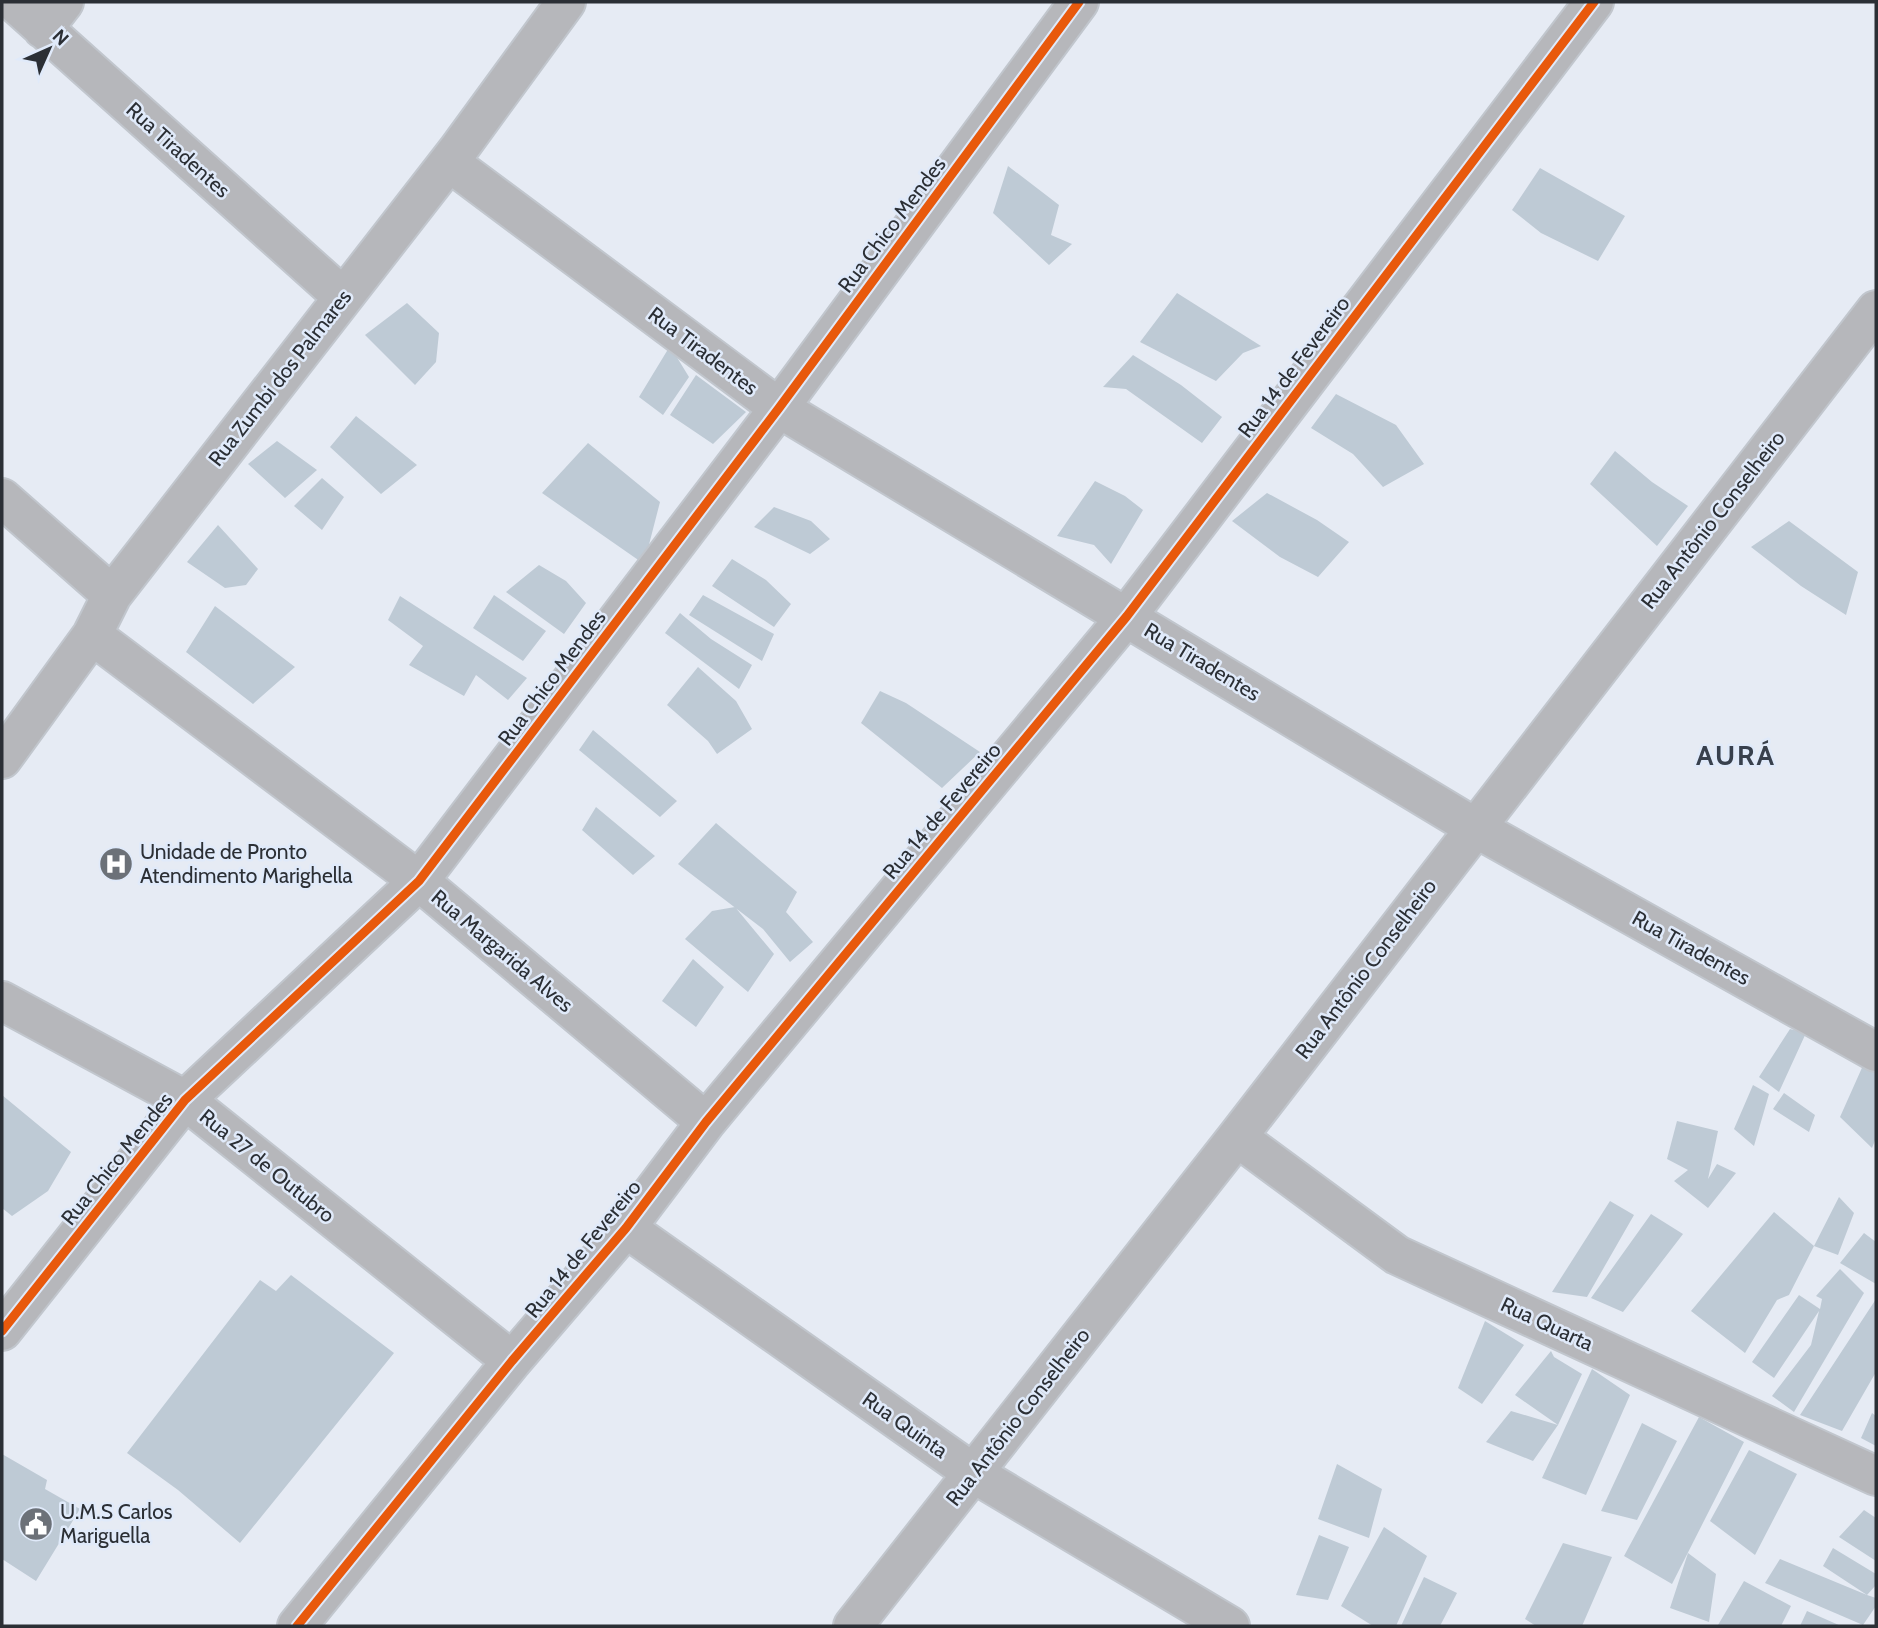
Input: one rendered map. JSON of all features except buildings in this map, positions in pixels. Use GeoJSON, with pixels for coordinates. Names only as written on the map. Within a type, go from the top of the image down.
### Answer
{"type":"FeatureCollection","features":[{"type":"Feature","properties":{"kind":"street","name":"Rua Tiradentes"},"geometry":{"type":"LineString","coordinates":[[14,2],[53,15],[343,297]]}},
{"type":"Feature","properties":{"kind":"street","name":"Rua Chico Mendes"},"geometry":{"type":"LineString","coordinates":[[2,1331],[186,1100],[419,881],[779,408],[1079,2]]}},
{"type":"Feature","properties":{"kind":"street","name":"Rua 14 de Fevereiro"},"geometry":{"type":"LineString","coordinates":[[297,1626],[512,1362],[626,1228],[706,1122],[1127,616],[1594,2]]}},
{"type":"Feature","properties":{"kind":"street","name":"Rua Zumbi dos Palmares"},"geometry":{"type":"LineString","coordinates":[[2,759],[92,635],[112,595],[449,162],[552,6]]}},
{"type":"Feature","properties":{"kind":"street","name":"Rua Tiradentes"},"geometry":{"type":"LineString","coordinates":[[449,162],[779,408],[1474,827],[1876,1052]]}},
{"type":"Feature","properties":{"kind":"street","name":"Rua Antônio Conselheiro"},"geometry":{"type":"LineString","coordinates":[[853,1626],[1237,1138],[1474,827],[1876,310]]}},
{"type":"Feature","properties":{"kind":"street"},"geometry":{"type":"LineString","coordinates":[[2,498],[112,595]]}},
{"type":"Feature","properties":{"kind":"street","name":"Rua Margarida Alves"},"geometry":{"type":"LineString","coordinates":[[92,635],[419,881],[706,1122]]}},
{"type":"Feature","properties":{"kind":"street","name":"Rua 27 de Outubro"},"geometry":{"type":"LineString","coordinates":[[2,1000],[186,1100],[512,1362]]}},
{"type":"Feature","properties":{"kind":"street","name":"Rua Quarta"},"geometry":{"type":"LineString","coordinates":[[1237,1138],[1397,1255],[1876,1476]]}},
{"type":"Feature","properties":{"kind":"street","name":"Rua Quinta"},"geometry":{"type":"LineString","coordinates":[[626,1228],[973,1473],[1230,1626]]}},
{"type":"Feature","properties":{"kind":"cycle path"},"geometry":{"type":"LineString","coordinates":[[2,1331],[185,1100],[419,881],[779,408],[1079,2]]}},
{"type":"Feature","properties":{"kind":"cycle path"},"geometry":{"type":"LineString","coordinates":[[297,1626],[512,1361],[626,1228],[706,1122],[1127,616],[1594,2]]}},
{"type":"Feature","properties":{"kind":"place","name":"Unidade de Pronto Atendimento Marighella"},"geometry":{"type":"Point","coordinates":[116,864]}},
{"type":"Feature","properties":{"kind":"place","name":"U.M.S Carlos Mariguella"},"geometry":{"type":"Point","coordinates":[36,1524]}},
{"type":"Feature","properties":{"kind":"district","name":"AURÁ"},"geometry":{"type":"Point","coordinates":[1736,755]}}]}
